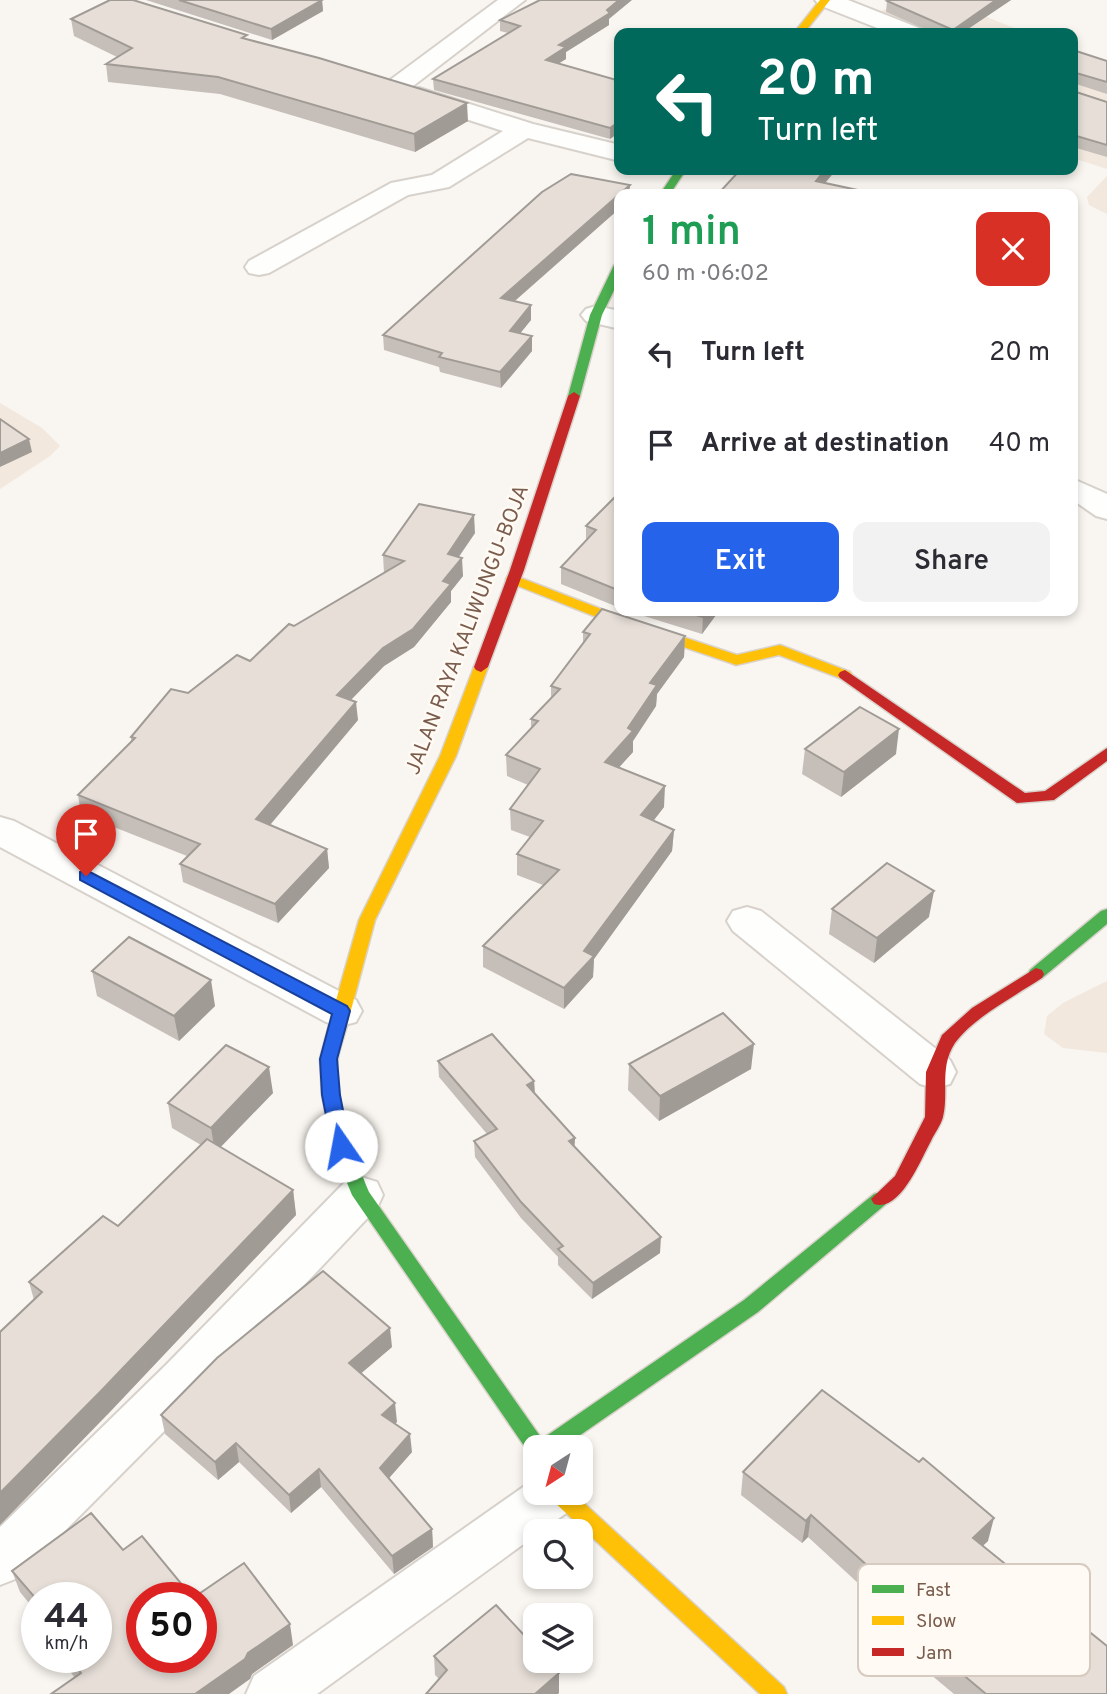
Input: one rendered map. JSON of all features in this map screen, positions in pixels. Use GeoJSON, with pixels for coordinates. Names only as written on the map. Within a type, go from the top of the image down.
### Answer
{"type":"FeatureCollection","features":[{"type":"Feature","properties":{"kind":"main road"},"geometry":{"type":"LineString","coordinates":[[803,28],[826,0]]}},
{"type":"Feature","properties":{"kind":"main road","name":"JALAN RAYA KALIWUNGU-BOJA"},"geometry":{"type":"LineString","coordinates":[[528,1435],[361,1195],[341,1146],[331,1095],[329,1059],[367,920],[447,756],[513,579],[574,397],[608,318],[614,292]]}},
{"type":"Feature","properties":{"kind":"main road"},"geometry":{"type":"LineString","coordinates":[[513,579],[614,616]]}},
{"type":"Feature","properties":{"kind":"main road"},"geometry":{"type":"LineString","coordinates":[[615,616],[736,660],[780,650],[847,676],[1008,792],[1022,799],[1049,796],[1107,753]]}},
{"type":"Feature","properties":{"kind":"main road"},"geometry":{"type":"LineString","coordinates":[[564,1435],[751,1306],[901,1181],[934,1117],[935,1072],[948,1040],[978,1012],[1053,962],[1107,915]]}},
{"type":"Feature","properties":{"kind":"main road"},"geometry":{"type":"LineString","coordinates":[[569,1505],[776,1694]]}},
{"type":"Feature","properties":{"kind":"street"},"geometry":{"type":"LineString","coordinates":[[395,88],[513,0]]}},
{"type":"Feature","properties":{"kind":"street"},"geometry":{"type":"LineString","coordinates":[[826,0],[898,28]]}},
{"type":"Feature","properties":{"kind":"street"},"geometry":{"type":"LineString","coordinates":[[369,80],[524,129],[614,152]]}},
{"type":"Feature","properties":{"kind":"street"},"geometry":{"type":"LineString","coordinates":[[259,267],[400,188],[440,180],[524,129]]}},
{"type":"Feature","properties":{"kind":"street"},"geometry":{"type":"LineString","coordinates":[[1078,491],[1107,509]]}},
{"type":"Feature","properties":{"kind":"street"},"geometry":{"type":"LineString","coordinates":[[0,830],[341,1011]]}},
{"type":"Feature","properties":{"kind":"street"},"geometry":{"type":"LineString","coordinates":[[747,921],[935,1072]]}},
{"type":"Feature","properties":{"kind":"street"},"geometry":{"type":"LineString","coordinates":[[0,1561],[184,1379],[361,1195]]}},
{"type":"Feature","properties":{"kind":"street"},"geometry":{"type":"LineString","coordinates":[[273,1694],[539,1505]]}},
{"type":"Feature","properties":{"kind":"shaded area"},"geometry":{"type":"Polygon","coordinates":[[[905,0],[954,4],[1014,28],[879,28],[862,20],[905,0]]]}},
{"type":"Feature","properties":{"kind":"shaded area"},"geometry":{"type":"Polygon","coordinates":[[[1078,53],[1107,62],[1107,169],[1078,160],[1078,53]]]}},
{"type":"Feature","properties":{"kind":"shaded area"},"geometry":{"type":"Polygon","coordinates":[[[1107,176],[1107,214],[1089,205],[1087,197],[1107,176]]]}},
{"type":"Feature","properties":{"kind":"shaded area"},"geometry":{"type":"Polygon","coordinates":[[[0,403],[42,428],[60,446],[50,456],[0,489],[0,403]]]}},
{"type":"Feature","properties":{"kind":"shaded area"},"geometry":{"type":"Polygon","coordinates":[[[1107,981],[1107,1053],[1063,1048],[1044,1034],[1047,1016],[1063,1003],[1107,981]]]}},
{"type":"Feature","properties":{"kind":"building"},"geometry":{"type":"Polygon","coordinates":[[[110,0],[133,0],[247,35],[242,38],[319,58],[467,103],[414,134],[218,77],[106,64],[132,48],[71,19],[110,0]]]}},
{"type":"Feature","properties":{"kind":"building"},"geometry":{"type":"Polygon","coordinates":[[[179,0],[322,0],[271,29],[179,0]]]}},
{"type":"Feature","properties":{"kind":"building"},"geometry":{"type":"Polygon","coordinates":[[[540,0],[619,0],[607,10],[610,13],[559,45],[566,47],[546,60],[614,79],[614,125],[610,128],[433,79],[520,26],[500,20],[540,0]]]}},
{"type":"Feature","properties":{"kind":"building"},"geometry":{"type":"Polygon","coordinates":[[[996,0],[956,28],[948,28],[887,1],[996,0]]]}},
{"type":"Feature","properties":{"kind":"building"},"geometry":{"type":"Polygon","coordinates":[[[1078,52],[1107,61],[1107,82],[1078,73],[1078,52]]]}},
{"type":"Feature","properties":{"kind":"building"},"geometry":{"type":"Polygon","coordinates":[[[1078,93],[1107,102],[1107,145],[1078,136],[1078,93]]]}},
{"type":"Feature","properties":{"kind":"building"},"geometry":{"type":"Polygon","coordinates":[[[571,174],[630,185],[625,189],[614,189],[614,199],[501,298],[531,305],[510,331],[532,336],[500,372],[439,357],[442,353],[383,335],[542,192],[571,174]]]}},
{"type":"Feature","properties":{"kind":"building"},"geometry":{"type":"Polygon","coordinates":[[[735,175],[821,175],[816,181],[853,189],[723,189],[735,175]]]}},
{"type":"Feature","properties":{"kind":"building"},"geometry":{"type":"Polygon","coordinates":[[[0,419],[29,439],[0,453],[0,419]]]}},
{"type":"Feature","properties":{"kind":"building"},"geometry":{"type":"Polygon","coordinates":[[[614,498],[614,589],[561,567],[596,530],[586,526],[614,498]]]}},
{"type":"Feature","properties":{"kind":"building"},"geometry":{"type":"Polygon","coordinates":[[[419,504],[474,515],[448,554],[462,558],[443,581],[451,584],[413,629],[383,648],[337,695],[356,702],[256,819],[327,849],[275,904],[180,864],[200,844],[78,795],[135,738],[131,737],[171,689],[188,693],[237,655],[250,661],[289,624],[294,626],[404,561],[383,555],[419,504]]]}},
{"type":"Feature","properties":{"kind":"building"},"geometry":{"type":"Polygon","coordinates":[[[602,609],[614,613],[614,616],[624,616],[685,636],[650,683],[657,685],[628,728],[633,731],[605,762],[665,786],[641,815],[674,830],[584,951],[594,956],[564,988],[483,946],[559,870],[517,854],[543,821],[510,809],[540,769],[506,755],[538,721],[531,719],[560,689],[551,686],[590,634],[583,632],[602,609]]]}},
{"type":"Feature","properties":{"kind":"building"},"geometry":{"type":"Polygon","coordinates":[[[860,707],[899,729],[844,772],[805,749],[860,707]]]}},
{"type":"Feature","properties":{"kind":"building"},"geometry":{"type":"Polygon","coordinates":[[[887,863],[934,891],[877,938],[832,909],[887,863]]]}},
{"type":"Feature","properties":{"kind":"building"},"geometry":{"type":"Polygon","coordinates":[[[129,937],[211,980],[174,1016],[92,971],[129,937]]]}},
{"type":"Feature","properties":{"kind":"building"},"geometry":{"type":"Polygon","coordinates":[[[723,1013],[754,1044],[660,1096],[629,1064],[723,1013]]]}},
{"type":"Feature","properties":{"kind":"building"},"geometry":{"type":"Polygon","coordinates":[[[492,1034],[534,1081],[527,1085],[575,1138],[569,1141],[661,1237],[593,1283],[558,1249],[563,1246],[521,1202],[474,1141],[497,1129],[438,1061],[492,1034]]]}},
{"type":"Feature","properties":{"kind":"building"},"geometry":{"type":"Polygon","coordinates":[[[226,1045],[269,1067],[211,1128],[168,1103],[226,1045]]]}},
{"type":"Feature","properties":{"kind":"building"},"geometry":{"type":"Polygon","coordinates":[[[207,1139],[293,1190],[0,1493],[0,1332],[42,1292],[29,1282],[103,1216],[118,1226],[207,1139]]]}},
{"type":"Feature","properties":{"kind":"building"},"geometry":{"type":"Polygon","coordinates":[[[323,1271],[390,1328],[349,1363],[395,1403],[382,1415],[410,1434],[380,1468],[432,1529],[392,1556],[319,1469],[289,1495],[236,1443],[215,1462],[161,1415],[217,1358],[323,1271]]]}},
{"type":"Feature","properties":{"kind":"building"},"geometry":{"type":"Polygon","coordinates":[[[822,1390],[919,1462],[923,1458],[994,1518],[973,1538],[1005,1564],[866,1564],[811,1515],[806,1521],[743,1472],[822,1390]]]}},
{"type":"Feature","properties":{"kind":"building"},"geometry":{"type":"Polygon","coordinates":[[[91,1513],[123,1550],[142,1536],[180,1582],[126,1582],[126,1673],[217,1673],[216,1582],[244,1563],[290,1624],[195,1694],[51,1694],[81,1673],[112,1673],[112,1582],[21,1582],[12,1571],[91,1513]]]}},
{"type":"Feature","properties":{"kind":"building"},"geometry":{"type":"Polygon","coordinates":[[[496,1605],[523,1634],[523,1673],[559,1673],[535,1694],[426,1694],[447,1670],[434,1656],[496,1605]]]}},
{"type":"Feature","properties":{"kind":"building"},"geometry":{"type":"Polygon","coordinates":[[[1090,1632],[1107,1646],[1107,1694],[986,1694],[965,1676],[1090,1676],[1090,1632]]]}},
{"type":"Feature","properties":{"kind":"traffic: fast"},"geometry":{"type":"LineString","coordinates":[[668,189],[678,175]]}},
{"type":"Feature","properties":{"kind":"traffic: fast"},"geometry":{"type":"LineString","coordinates":[[574,396],[596,315],[614,278]]}},
{"type":"Feature","properties":{"kind":"traffic: fast"},"geometry":{"type":"LineString","coordinates":[[1036,974],[1107,915]]}},
{"type":"Feature","properties":{"kind":"traffic: fast"},"geometry":{"type":"LineString","coordinates":[[338,1025],[329,1059],[331,1095],[341,1146],[361,1195],[528,1435]]}},
{"type":"Feature","properties":{"kind":"traffic: fast"},"geometry":{"type":"LineString","coordinates":[[564,1435],[751,1306],[880,1199]]}},
{"type":"Feature","properties":{"kind":"traffic: slow"},"geometry":{"type":"LineString","coordinates":[[803,28],[825,0]]}},
{"type":"Feature","properties":{"kind":"traffic: slow"},"geometry":{"type":"LineString","coordinates":[[513,579],[609,617],[736,660],[780,650],[845,675]]}},
{"type":"Feature","properties":{"kind":"traffic: slow"},"geometry":{"type":"LineString","coordinates":[[338,1025],[367,920],[448,756],[481,667]]}},
{"type":"Feature","properties":{"kind":"traffic: slow"},"geometry":{"type":"LineString","coordinates":[[572,1505],[776,1694]]}},
{"type":"Feature","properties":{"kind":"traffic: jam"},"geometry":{"type":"LineString","coordinates":[[481,667],[517,570],[574,396]]}},
{"type":"Feature","properties":{"kind":"traffic: jam"},"geometry":{"type":"LineString","coordinates":[[845,675],[1022,799],[1049,796],[1107,753]]}},
{"type":"Feature","properties":{"kind":"traffic: jam"},"geometry":{"type":"LineString","coordinates":[[880,1199],[901,1181],[934,1117],[935,1072],[948,1040],[978,1012],[1036,974]]}},
{"type":"Feature","properties":{"kind":"route"},"geometry":{"type":"LineString","coordinates":[[86,876],[341,1011],[329,1059],[331,1095],[341,1146]]}}]}
